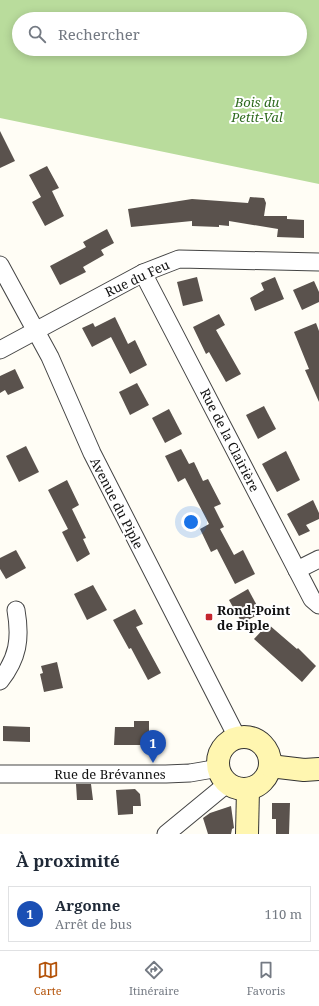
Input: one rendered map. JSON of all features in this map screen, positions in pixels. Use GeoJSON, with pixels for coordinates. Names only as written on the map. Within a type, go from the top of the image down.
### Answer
{"type":"FeatureCollection","features":[{"type":"Feature","properties":{"kind":"street","name":"Rue du Feu"},"geometry":{"type":"LineString","coordinates":[[0,350],[143,273],[179,259],[319,262]]}},
{"type":"Feature","properties":{"kind":"street","name":"Avenue du Piple"},"geometry":{"type":"LineString","coordinates":[[0,265],[50,358],[92,453],[238,739]]}},
{"type":"Feature","properties":{"kind":"street","name":"Rue de la Clairière"},"geometry":{"type":"LineString","coordinates":[[143,273],[312,599],[319,605]]}},
{"type":"Feature","properties":{"kind":"street"},"geometry":{"type":"LineString","coordinates":[[297,570],[319,559]]}},
{"type":"Feature","properties":{"kind":"street"},"geometry":{"type":"LineString","coordinates":[[0,681],[8,672],[16,654],[18,625],[16,610]]}},
{"type":"Feature","properties":{"kind":"street"},"geometry":{"type":"LineString","coordinates":[[231,780],[258,785],[263,781],[270,766],[267,752],[262,745],[255,740],[247,738],[238,739],[226,745],[222,751],[247,834]]}},
{"type":"Feature","properties":{"kind":"street"},"geometry":{"type":"LineString","coordinates":[[270,766],[304,770],[319,769]]}},
{"type":"Feature","properties":{"kind":"street","name":"Rue de Brévannes"},"geometry":{"type":"LineString","coordinates":[[0,774],[190,773],[231,780]]}},
{"type":"Feature","properties":{"kind":"street"},"geometry":{"type":"LineString","coordinates":[[166,834],[231,780]]}},
{"type":"Feature","properties":{"kind":"green space","name":"Bois du Petit-Val"},"geometry":{"type":"Polygon","coordinates":[[[0,0],[319,0],[319,184],[0,118],[0,0]]]}},
{"type":"Feature","properties":{"kind":"building"},"geometry":{"type":"Polygon","coordinates":[[[0,131],[15,161],[0,168],[0,131]]]}},
{"type":"Feature","properties":{"kind":"building"},"geometry":{"type":"Polygon","coordinates":[[[47,166],[59,188],[52,191],[64,216],[45,226],[32,202],[41,197],[29,175],[47,166]]]}},
{"type":"Feature","properties":{"kind":"building"},"geometry":{"type":"Polygon","coordinates":[[[250,197],[264,198],[266,203],[264,216],[287,216],[287,219],[304,220],[304,238],[277,237],[278,229],[229,221],[229,226],[219,225],[219,227],[192,226],[192,221],[131,227],[128,209],[192,199],[248,203],[250,197]]]}},
{"type":"Feature","properties":{"kind":"building"},"geometry":{"type":"Polygon","coordinates":[[[107,229],[114,243],[101,250],[104,255],[83,267],[86,272],[60,285],[50,266],[86,247],[83,242],[107,229]]]}},
{"type":"Feature","properties":{"kind":"building"},"geometry":{"type":"Polygon","coordinates":[[[197,277],[203,301],[183,306],[177,282],[197,277]]]}},
{"type":"Feature","properties":{"kind":"building"},"geometry":{"type":"Polygon","coordinates":[[[275,277],[284,299],[255,311],[250,298],[264,290],[261,283],[275,277]]]}},
{"type":"Feature","properties":{"kind":"building"},"geometry":{"type":"Polygon","coordinates":[[[314,281],[319,292],[319,302],[302,310],[293,290],[314,281]]]}},
{"type":"Feature","properties":{"kind":"building"},"geometry":{"type":"Polygon","coordinates":[[[219,314],[225,325],[216,330],[241,374],[226,382],[209,352],[206,354],[193,327],[219,314]]]}},
{"type":"Feature","properties":{"kind":"building"},"geometry":{"type":"Polygon","coordinates":[[[115,317],[128,344],[135,340],[147,365],[130,374],[111,337],[92,347],[82,328],[93,323],[95,327],[115,317]]]}},
{"type":"Feature","properties":{"kind":"building"},"geometry":{"type":"Polygon","coordinates":[[[316,323],[319,331],[319,402],[305,370],[309,369],[294,332],[316,323]]]}},
{"type":"Feature","properties":{"kind":"building"},"geometry":{"type":"Polygon","coordinates":[[[15,369],[24,388],[8,395],[5,390],[0,393],[0,376],[15,369]]]}},
{"type":"Feature","properties":{"kind":"building"},"geometry":{"type":"Polygon","coordinates":[[[137,383],[149,405],[130,415],[119,392],[137,383]]]}},
{"type":"Feature","properties":{"kind":"building"},"geometry":{"type":"Polygon","coordinates":[[[264,406],[276,429],[258,439],[246,415],[264,406]]]}},
{"type":"Feature","properties":{"kind":"building"},"geometry":{"type":"Polygon","coordinates":[[[169,409],[182,434],[165,443],[152,418],[169,409]]]}},
{"type":"Feature","properties":{"kind":"building"},"geometry":{"type":"Polygon","coordinates":[[[26,446],[39,472],[19,482],[6,456],[26,446]]]}},
{"type":"Feature","properties":{"kind":"building"},"geometry":{"type":"Polygon","coordinates":[[[181,449],[189,464],[194,462],[203,481],[208,479],[221,504],[214,507],[224,527],[220,529],[234,555],[243,550],[255,574],[235,584],[217,549],[211,552],[200,529],[209,524],[185,478],[178,482],[165,456],[181,449]]]}},
{"type":"Feature","properties":{"kind":"building"},"geometry":{"type":"Polygon","coordinates":[[[286,451],[300,480],[277,492],[262,464],[286,451]]]}},
{"type":"Feature","properties":{"kind":"building"},"geometry":{"type":"Polygon","coordinates":[[[67,480],[79,505],[72,509],[86,538],[83,539],[90,554],[77,562],[62,532],[68,529],[48,490],[67,480]]]}},
{"type":"Feature","properties":{"kind":"building"},"geometry":{"type":"Polygon","coordinates":[[[313,500],[319,513],[319,519],[306,525],[310,531],[299,536],[287,514],[313,500]]]}},
{"type":"Feature","properties":{"kind":"building"},"geometry":{"type":"Polygon","coordinates":[[[16,550],[26,568],[6,579],[0,569],[0,558],[16,550]]]}},
{"type":"Feature","properties":{"kind":"building"},"geometry":{"type":"Polygon","coordinates":[[[93,585],[107,610],[87,620],[74,594],[93,585]]]}},
{"type":"Feature","properties":{"kind":"building"},"geometry":{"type":"Polygon","coordinates":[[[248,589],[261,613],[242,623],[229,600],[248,589]]]}},
{"type":"Feature","properties":{"kind":"building"},"geometry":{"type":"Polygon","coordinates":[[[135,609],[143,624],[136,627],[161,673],[148,680],[131,648],[129,649],[113,620],[135,609]]]}},
{"type":"Feature","properties":{"kind":"building"},"geometry":{"type":"Polygon","coordinates":[[[268,624],[297,649],[298,648],[316,666],[302,682],[254,639],[268,624]]]}},
{"type":"Feature","properties":{"kind":"building"},"geometry":{"type":"Polygon","coordinates":[[[57,662],[63,688],[44,692],[40,674],[43,673],[41,666],[57,662]]]}},
{"type":"Feature","properties":{"kind":"building"},"geometry":{"type":"Polygon","coordinates":[[[134,721],[149,721],[149,745],[114,745],[115,727],[134,727],[134,721]]]}},
{"type":"Feature","properties":{"kind":"building"},"geometry":{"type":"Polygon","coordinates":[[[3,726],[30,727],[30,742],[3,741],[3,726]]]}},
{"type":"Feature","properties":{"kind":"building"},"geometry":{"type":"Polygon","coordinates":[[[76,784],[91,784],[93,800],[77,800],[76,784]]]}},
{"type":"Feature","properties":{"kind":"building"},"geometry":{"type":"Polygon","coordinates":[[[135,789],[140,794],[141,806],[133,806],[133,814],[118,815],[116,790],[135,789]]]}},
{"type":"Feature","properties":{"kind":"building"},"geometry":{"type":"Polygon","coordinates":[[[272,803],[290,803],[289,834],[276,834],[276,819],[272,819],[272,803]]]}},
{"type":"Feature","properties":{"kind":"building"},"geometry":{"type":"Polygon","coordinates":[[[231,806],[234,828],[232,829],[231,834],[208,834],[203,818],[210,813],[231,806]]]}},
{"type":"Feature","properties":{"kind":"place","name":"Rond-Point de Piple"},"geometry":{"type":"Point","coordinates":[209,617]}},
{"type":"Feature","properties":{"kind":"place","name":"Argonne"},"geometry":{"type":"Point","coordinates":[153,763]}}]}
